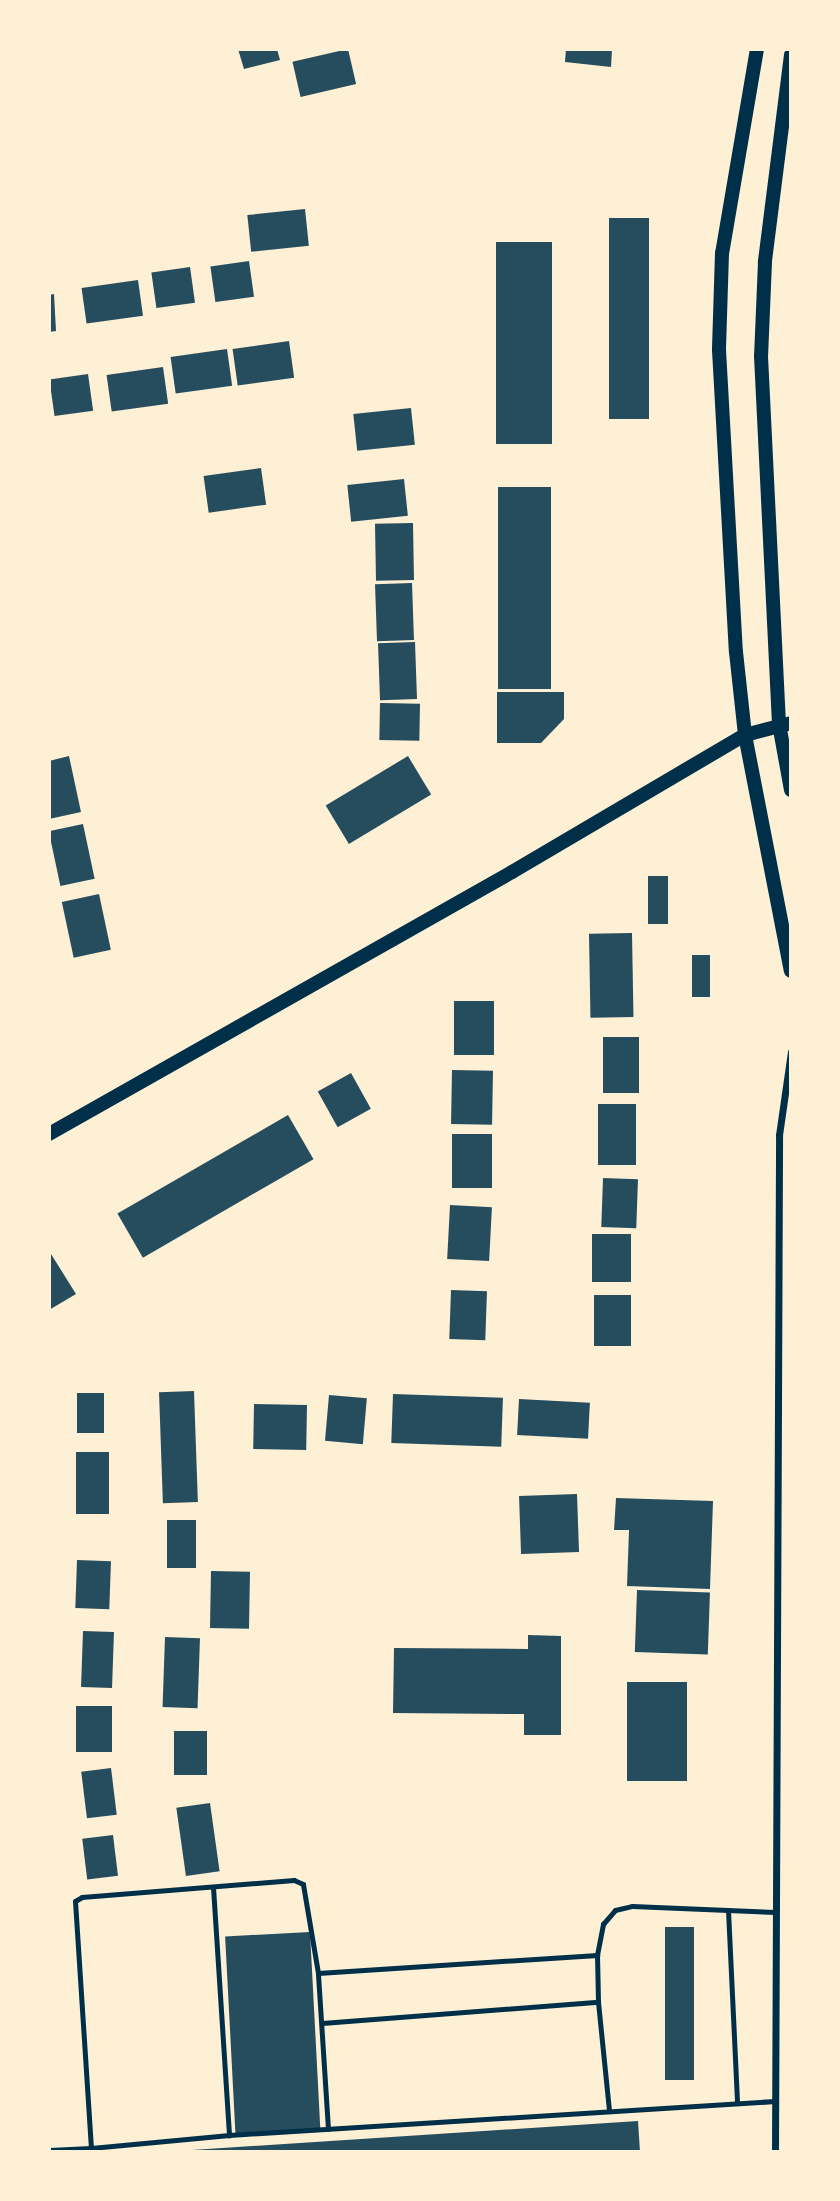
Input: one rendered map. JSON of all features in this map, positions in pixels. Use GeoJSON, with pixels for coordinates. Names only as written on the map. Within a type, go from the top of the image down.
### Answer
{"type":"FeatureCollection","features":[{"type":"Feature","properties":{"kind":"main road"},"geometry":{"type":"LineString","coordinates":[[757,49],[722,253],[719,350],[736,652],[745,736],[791,971]]}},
{"type":"Feature","properties":{"kind":"main road"},"geometry":{"type":"LineString","coordinates":[[791,55],[765,262],[761,356],[791,790]]}},
{"type":"Feature","properties":{"kind":"main road"},"geometry":{"type":"LineString","coordinates":[[49,1133],[512,872],[745,736],[785,724]]}},
{"type":"Feature","properties":{"kind":"street"},"geometry":{"type":"LineString","coordinates":[[775,2152],[779,1135],[791,1052]]}},
{"type":"Feature","properties":{"kind":"lane"},"geometry":{"type":"LineString","coordinates":[[91,2148],[75,1901],[82,1896],[294,1880],[303,1884],[318,1973],[328,2129]]}},
{"type":"Feature","properties":{"kind":"lane"},"geometry":{"type":"LineString","coordinates":[[213,1886],[229,2136]]}},
{"type":"Feature","properties":{"kind":"lane"},"geometry":{"type":"LineString","coordinates":[[609,2110],[598,2001],[597,1955],[603,1924],[615,1910],[632,1906],[776,1912]]}},
{"type":"Feature","properties":{"kind":"lane"},"geometry":{"type":"LineString","coordinates":[[728,1910],[737,2103]]}},
{"type":"Feature","properties":{"kind":"lane"},"geometry":{"type":"LineString","coordinates":[[318,1973],[597,1955]]}},
{"type":"Feature","properties":{"kind":"lane"},"geometry":{"type":"LineString","coordinates":[[322,2023],[598,2001]]}},
{"type":"Feature","properties":{"kind":"lane"},"geometry":{"type":"LineString","coordinates":[[49,2150],[609,2110],[775,2101]]}},
{"type":"Feature","properties":{"kind":"building"},"geometry":{"type":"Polygon","coordinates":[[[238,49],[277,49],[280,60],[244,69],[238,49]]]}},
{"type":"Feature","properties":{"kind":"building"},"geometry":{"type":"Polygon","coordinates":[[[348,49],[356,84],[301,97],[292,62],[348,49]]]}},
{"type":"Feature","properties":{"kind":"building"},"geometry":{"type":"Polygon","coordinates":[[[566,49],[612,49],[611,67],[565,62],[566,49]]]}},
{"type":"Feature","properties":{"kind":"building"},"geometry":{"type":"Polygon","coordinates":[[[305,209],[309,246],[251,252],[247,215],[305,209]]]}},
{"type":"Feature","properties":{"kind":"building"},"geometry":{"type":"Polygon","coordinates":[[[609,218],[649,218],[649,419],[609,419],[609,218]]]}},
{"type":"Feature","properties":{"kind":"building"},"geometry":{"type":"Polygon","coordinates":[[[496,242],[552,242],[552,444],[496,444],[496,242]]]}},
{"type":"Feature","properties":{"kind":"building"},"geometry":{"type":"Polygon","coordinates":[[[249,261],[254,297],[215,302],[210,266],[249,261]]]}},
{"type":"Feature","properties":{"kind":"building"},"geometry":{"type":"Polygon","coordinates":[[[190,267],[195,303],[156,308],[151,272],[190,267]]]}},
{"type":"Feature","properties":{"kind":"building"},"geometry":{"type":"Polygon","coordinates":[[[138,280],[143,316],[87,324],[82,288],[138,280]]]}},
{"type":"Feature","properties":{"kind":"building"},"geometry":{"type":"Polygon","coordinates":[[[54,294],[56,331],[49,332],[49,295],[54,294]]]}},
{"type":"Feature","properties":{"kind":"building"},"geometry":{"type":"Polygon","coordinates":[[[289,341],[294,378],[238,386],[233,349],[289,341]]]}},
{"type":"Feature","properties":{"kind":"building"},"geometry":{"type":"Polygon","coordinates":[[[227,349],[232,386],[176,394],[171,357],[227,349]]]}},
{"type":"Feature","properties":{"kind":"building"},"geometry":{"type":"Polygon","coordinates":[[[163,367],[168,404],[112,412],[107,375],[163,367]]]}},
{"type":"Feature","properties":{"kind":"building"},"geometry":{"type":"Polygon","coordinates":[[[88,374],[93,411],[55,416],[49,379],[88,374]]]}},
{"type":"Feature","properties":{"kind":"building"},"geometry":{"type":"Polygon","coordinates":[[[411,408],[415,445],[357,451],[353,414],[411,408]]]}},
{"type":"Feature","properties":{"kind":"building"},"geometry":{"type":"Polygon","coordinates":[[[261,468],[266,505],[209,513],[204,476],[261,468]]]}},
{"type":"Feature","properties":{"kind":"building"},"geometry":{"type":"Polygon","coordinates":[[[404,479],[408,516],[351,522],[347,485],[404,479]]]}},
{"type":"Feature","properties":{"kind":"building"},"geometry":{"type":"Polygon","coordinates":[[[498,487],[551,487],[551,689],[498,689],[498,487]]]}},
{"type":"Feature","properties":{"kind":"building"},"geometry":{"type":"Polygon","coordinates":[[[413,523],[414,580],[376,581],[375,524],[413,523]]]}},
{"type":"Feature","properties":{"kind":"building"},"geometry":{"type":"Polygon","coordinates":[[[412,583],[414,640],[377,641],[375,584],[412,583]]]}},
{"type":"Feature","properties":{"kind":"building"},"geometry":{"type":"Polygon","coordinates":[[[415,642],[417,699],[380,700],[378,643],[415,642]]]}},
{"type":"Feature","properties":{"kind":"building"},"geometry":{"type":"Polygon","coordinates":[[[497,692],[564,692],[564,719],[541,743],[497,743],[497,692]]]}},
{"type":"Feature","properties":{"kind":"building"},"geometry":{"type":"Polygon","coordinates":[[[380,703],[420,704],[419,741],[379,740],[380,703]]]}},
{"type":"Feature","properties":{"kind":"building"},"geometry":{"type":"Polygon","coordinates":[[[69,756],[81,812],[49,819],[49,761],[69,756]]]}},
{"type":"Feature","properties":{"kind":"building"},"geometry":{"type":"Polygon","coordinates":[[[408,756],[431,795],[349,844],[326,805],[408,756]]]}},
{"type":"Feature","properties":{"kind":"building"},"geometry":{"type":"Polygon","coordinates":[[[83,824],[95,879],[60,886],[49,831],[83,824]]]}},
{"type":"Feature","properties":{"kind":"building"},"geometry":{"type":"Polygon","coordinates":[[[648,876],[668,876],[668,924],[648,924],[648,876]]]}},
{"type":"Feature","properties":{"kind":"building"},"geometry":{"type":"Polygon","coordinates":[[[99,894],[111,950],[74,958],[62,902],[99,894]]]}},
{"type":"Feature","properties":{"kind":"building"},"geometry":{"type":"Polygon","coordinates":[[[632,933],[633,1017],[590,1018],[589,934],[632,933]]]}},
{"type":"Feature","properties":{"kind":"building"},"geometry":{"type":"Polygon","coordinates":[[[692,955],[710,955],[710,997],[692,997],[692,955]]]}},
{"type":"Feature","properties":{"kind":"building"},"geometry":{"type":"Polygon","coordinates":[[[454,1001],[494,1001],[494,1055],[454,1055],[454,1001]]]}},
{"type":"Feature","properties":{"kind":"building"},"geometry":{"type":"Polygon","coordinates":[[[603,1037],[639,1037],[639,1093],[603,1093],[603,1037]]]}},
{"type":"Feature","properties":{"kind":"building"},"geometry":{"type":"Polygon","coordinates":[[[452,1070],[493,1071],[492,1125],[451,1124],[452,1070]]]}},
{"type":"Feature","properties":{"kind":"building"},"geometry":{"type":"Polygon","coordinates":[[[351,1073],[371,1109],[338,1127],[318,1091],[351,1073]]]}},
{"type":"Feature","properties":{"kind":"building"},"geometry":{"type":"Polygon","coordinates":[[[598,1104],[636,1104],[636,1165],[598,1165],[598,1104]]]}},
{"type":"Feature","properties":{"kind":"building"},"geometry":{"type":"Polygon","coordinates":[[[288,1115],[314,1159],[143,1258],[117,1214],[288,1115]]]}},
{"type":"Feature","properties":{"kind":"building"},"geometry":{"type":"Polygon","coordinates":[[[452,1134],[492,1134],[492,1188],[452,1188],[452,1134]]]}},
{"type":"Feature","properties":{"kind":"building"},"geometry":{"type":"Polygon","coordinates":[[[603,1178],[638,1179],[636,1228],[601,1227],[603,1178]]]}},
{"type":"Feature","properties":{"kind":"building"},"geometry":{"type":"Polygon","coordinates":[[[450,1205],[492,1207],[489,1261],[447,1259],[450,1205]]]}},
{"type":"Feature","properties":{"kind":"building"},"geometry":{"type":"Polygon","coordinates":[[[592,1234],[631,1234],[631,1282],[592,1282],[592,1234]]]}},
{"type":"Feature","properties":{"kind":"building"},"geometry":{"type":"Polygon","coordinates":[[[51,1254],[76,1294],[49,1310],[49,1256],[51,1254]]]}},
{"type":"Feature","properties":{"kind":"building"},"geometry":{"type":"Polygon","coordinates":[[[451,1290],[487,1291],[485,1340],[449,1339],[451,1290]]]}},
{"type":"Feature","properties":{"kind":"building"},"geometry":{"type":"Polygon","coordinates":[[[594,1295],[631,1295],[631,1346],[594,1346],[594,1295]]]}},
{"type":"Feature","properties":{"kind":"building"},"geometry":{"type":"Polygon","coordinates":[[[194,1391],[198,1502],[163,1503],[159,1392],[194,1391]]]}},
{"type":"Feature","properties":{"kind":"building"},"geometry":{"type":"Polygon","coordinates":[[[77,1393],[104,1393],[104,1433],[77,1433],[77,1393]]]}},
{"type":"Feature","properties":{"kind":"building"},"geometry":{"type":"Polygon","coordinates":[[[393,1394],[503,1398],[501,1447],[391,1443],[393,1394]]]}},
{"type":"Feature","properties":{"kind":"building"},"geometry":{"type":"Polygon","coordinates":[[[329,1395],[367,1398],[363,1444],[325,1441],[329,1395]]]}},
{"type":"Feature","properties":{"kind":"building"},"geometry":{"type":"Polygon","coordinates":[[[519,1399],[590,1403],[588,1439],[517,1435],[519,1399]]]}},
{"type":"Feature","properties":{"kind":"building"},"geometry":{"type":"Polygon","coordinates":[[[254,1404],[307,1405],[306,1450],[253,1449],[254,1404]]]}},
{"type":"Feature","properties":{"kind":"building"},"geometry":{"type":"Polygon","coordinates":[[[76,1452],[109,1452],[109,1514],[76,1514],[76,1452]]]}},
{"type":"Feature","properties":{"kind":"building"},"geometry":{"type":"Polygon","coordinates":[[[577,1494],[579,1552],[521,1554],[519,1496],[577,1494]]]}},
{"type":"Feature","properties":{"kind":"building"},"geometry":{"type":"Polygon","coordinates":[[[616,1498],[713,1501],[710,1589],[627,1586],[629,1530],[614,1530],[616,1498]]]}},
{"type":"Feature","properties":{"kind":"building"},"geometry":{"type":"Polygon","coordinates":[[[167,1520],[196,1520],[196,1568],[167,1568],[167,1520]]]}},
{"type":"Feature","properties":{"kind":"building"},"geometry":{"type":"Polygon","coordinates":[[[77,1560],[111,1561],[109,1609],[75,1608],[77,1560]]]}},
{"type":"Feature","properties":{"kind":"building"},"geometry":{"type":"Polygon","coordinates":[[[211,1571],[250,1572],[249,1629],[210,1628],[211,1571]]]}},
{"type":"Feature","properties":{"kind":"building"},"geometry":{"type":"Polygon","coordinates":[[[637,1590],[710,1593],[708,1655],[635,1652],[637,1590]]]}},
{"type":"Feature","properties":{"kind":"building"},"geometry":{"type":"Polygon","coordinates":[[[83,1631],[114,1632],[112,1688],[81,1687],[83,1631]]]}},
{"type":"Feature","properties":{"kind":"building"},"geometry":{"type":"Polygon","coordinates":[[[528,1635],[561,1636],[561,1735],[524,1735],[524,1714],[393,1713],[394,1648],[528,1649],[528,1635]]]}},
{"type":"Feature","properties":{"kind":"building"},"geometry":{"type":"Polygon","coordinates":[[[165,1637],[200,1638],[198,1708],[163,1707],[165,1637]]]}},
{"type":"Feature","properties":{"kind":"building"},"geometry":{"type":"Polygon","coordinates":[[[627,1682],[687,1682],[687,1781],[627,1781],[627,1682]]]}},
{"type":"Feature","properties":{"kind":"building"},"geometry":{"type":"Polygon","coordinates":[[[76,1706],[112,1706],[112,1752],[76,1752],[76,1706]]]}},
{"type":"Feature","properties":{"kind":"building"},"geometry":{"type":"Polygon","coordinates":[[[174,1731],[207,1731],[207,1775],[174,1775],[174,1731]]]}},
{"type":"Feature","properties":{"kind":"building"},"geometry":{"type":"Polygon","coordinates":[[[111,1768],[117,1815],[87,1818],[81,1772],[111,1768]]]}},
{"type":"Feature","properties":{"kind":"building"},"geometry":{"type":"Polygon","coordinates":[[[210,1803],[220,1871],[186,1876],[176,1808],[210,1803]]]}},
{"type":"Feature","properties":{"kind":"building"},"geometry":{"type":"Polygon","coordinates":[[[113,1835],[118,1876],[87,1879],[82,1839],[113,1835]]]}},
{"type":"Feature","properties":{"kind":"building"},"geometry":{"type":"Polygon","coordinates":[[[665,1927],[694,1927],[694,2080],[665,2080],[665,1927]]]}},
{"type":"Feature","properties":{"kind":"building"},"geometry":{"type":"Polygon","coordinates":[[[310,1932],[320,2129],[235,2133],[225,1936],[310,1932]]]}},
{"type":"Feature","properties":{"kind":"building"},"geometry":{"type":"Polygon","coordinates":[[[638,2121],[640,2152],[192,2152],[192,2150],[638,2121]]]}}]}
